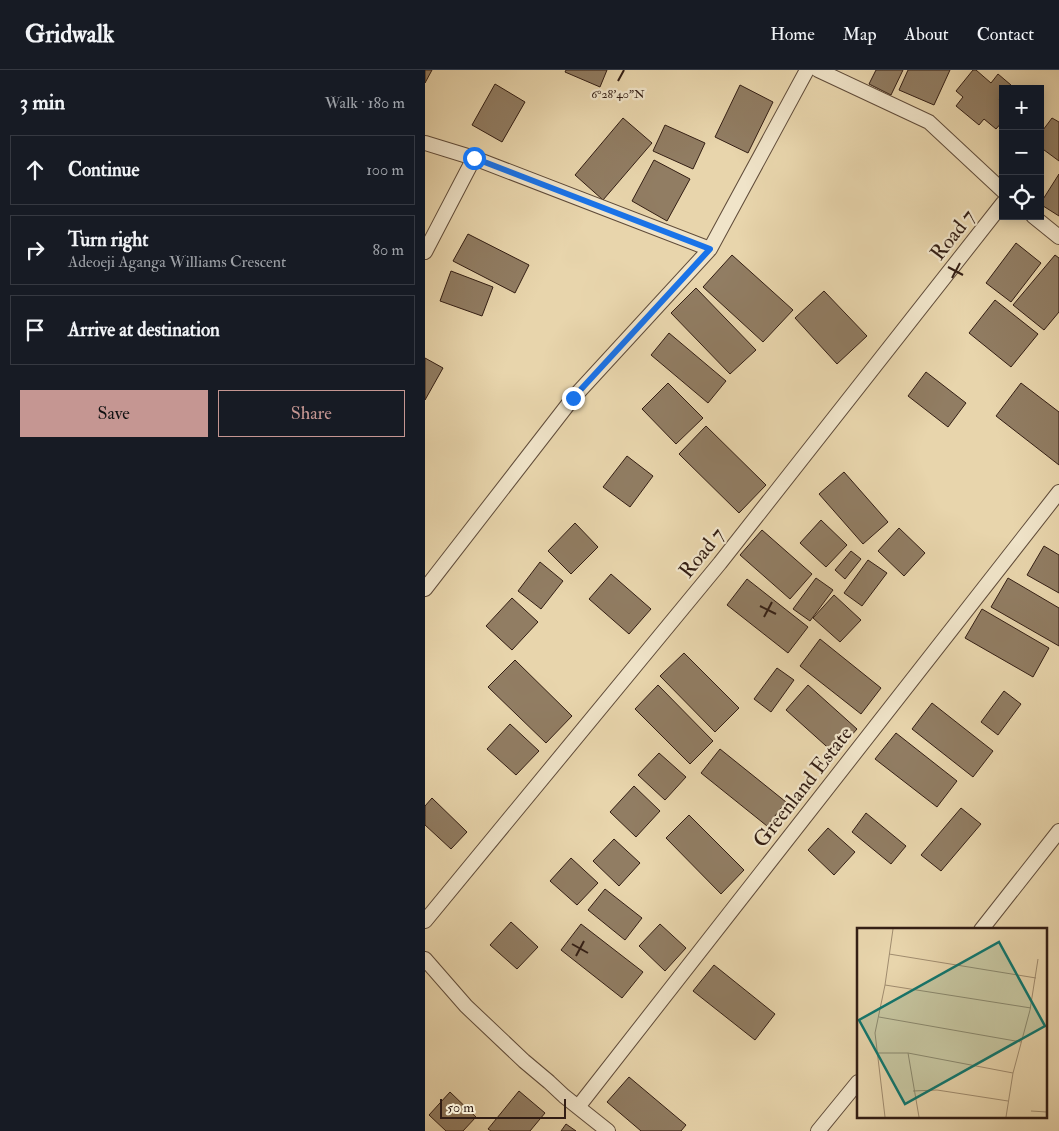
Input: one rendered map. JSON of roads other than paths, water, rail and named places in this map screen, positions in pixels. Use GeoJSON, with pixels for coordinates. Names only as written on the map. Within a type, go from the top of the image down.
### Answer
{"type":"FeatureCollection","features":[{"type":"Feature","properties":{"kind":"street"},"geometry":{"type":"LineString","coordinates":[[425,589],[573,398],[710,249],[807,70]]}},
{"type":"Feature","properties":{"kind":"street"},"geometry":{"type":"LineString","coordinates":[[818,70],[929,122],[999,187]]}},
{"type":"Feature","properties":{"kind":"street"},"geometry":{"type":"LineString","coordinates":[[425,143],[474,158],[710,249]]}},
{"type":"Feature","properties":{"kind":"street"},"geometry":{"type":"LineString","coordinates":[[425,252],[474,158]]}},
{"type":"Feature","properties":{"kind":"street","name":"Road 7"},"geometry":{"type":"LineString","coordinates":[[425,921],[720,563],[999,208]]}},
{"type":"Feature","properties":{"kind":"street"},"geometry":{"type":"LineString","coordinates":[[1038,220],[1059,237]]}},
{"type":"Feature","properties":{"kind":"street","name":"Greenland Estate"},"geometry":{"type":"LineString","coordinates":[[578,1107],[1059,492]]}},
{"type":"Feature","properties":{"kind":"street"},"geometry":{"type":"LineString","coordinates":[[983,928],[1059,831]]}},
{"type":"Feature","properties":{"kind":"street"},"geometry":{"type":"LineString","coordinates":[[425,959],[466,1006],[523,1061],[608,1131]]}},
{"type":"Feature","properties":{"kind":"street"},"geometry":{"type":"LineString","coordinates":[[818,1131],[857,1083]]}}]}
